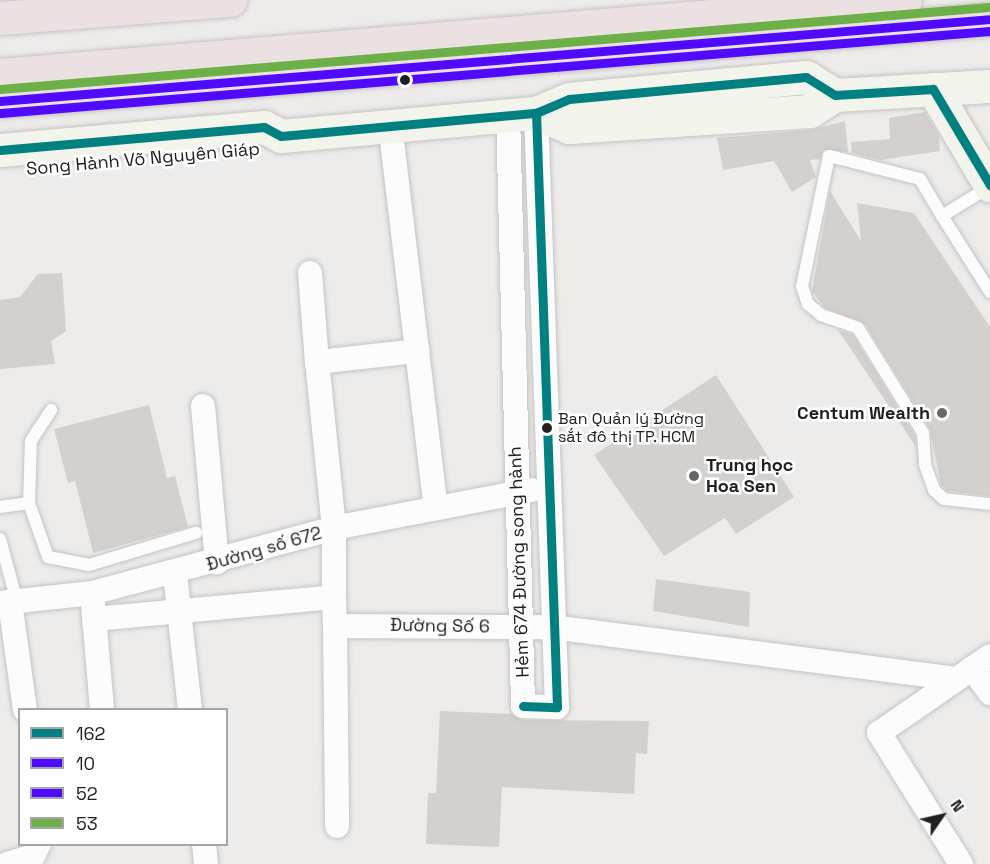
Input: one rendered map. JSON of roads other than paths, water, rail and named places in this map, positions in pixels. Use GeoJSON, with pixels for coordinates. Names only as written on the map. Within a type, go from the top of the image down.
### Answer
{"type":"FeatureCollection","features":[{"type":"Feature","properties":{"kind":"highway"},"geometry":{"type":"LineString","coordinates":[[0,18],[230,0]]}},
{"type":"Feature","properties":{"kind":"highway"},"geometry":{"type":"LineString","coordinates":[[0,75],[905,0]]}},
{"type":"Feature","properties":{"kind":"highway"},"geometry":{"type":"LineString","coordinates":[[0,101],[990,19]]}},
{"type":"Feature","properties":{"kind":"main road","name":"Song Hành Võ Nguyên Giáp"},"geometry":{"type":"LineString","coordinates":[[0,150],[264,127],[280,136],[522,113],[569,128],[810,111],[835,95],[933,89],[986,82]]}},
{"type":"Feature","properties":{"kind":"main road"},"geometry":{"type":"LineString","coordinates":[[933,89],[990,186]]}},
{"type":"Feature","properties":{"kind":"main road","name":"Song Hành Võ Nguyên Giáp"},"geometry":{"type":"LineString","coordinates":[[0,171],[269,148],[280,136]]}},
{"type":"Feature","properties":{"kind":"street","name":"Hẻm 674 Đường song hành"},"geometry":{"type":"LineString","coordinates":[[522,113],[548,486],[557,706],[523,706],[516,494],[522,113]]}},
{"type":"Feature","properties":{"kind":"street"},"geometry":{"type":"LineString","coordinates":[[390,124],[436,508]]}},
{"type":"Feature","properties":{"kind":"street"},"geometry":{"type":"LineString","coordinates":[[310,273],[334,528],[337,826]]}},
{"type":"Feature","properties":{"kind":"street"},"geometry":{"type":"LineString","coordinates":[[317,362],[417,351]]}},
{"type":"Feature","properties":{"kind":"street"},"geometry":{"type":"LineString","coordinates":[[203,406],[217,562]]}},
{"type":"Feature","properties":{"kind":"street","name":"Đường số 672"},"geometry":{"type":"LineString","coordinates":[[9,602],[92,593],[175,574],[334,528],[548,486]]}},
{"type":"Feature","properties":{"kind":"street"},"geometry":{"type":"LineString","coordinates":[[175,574],[190,708]]}},
{"type":"Feature","properties":{"kind":"street"},"geometry":{"type":"LineString","coordinates":[[92,593],[102,708]]}},
{"type":"Feature","properties":{"kind":"street"},"geometry":{"type":"LineString","coordinates":[[94,619],[180,615],[334,597]]}},
{"type":"Feature","properties":{"kind":"street"},"geometry":{"type":"LineString","coordinates":[[9,602],[26,708]]}},
{"type":"Feature","properties":{"kind":"street","name":"Đường Số 6"},"geometry":{"type":"LineString","coordinates":[[334,626],[552,627],[973,668]]}},
{"type":"Feature","properties":{"kind":"street"},"geometry":{"type":"LineString","coordinates":[[961,864],[879,733],[973,668],[990,693]]}},
{"type":"Feature","properties":{"kind":"street"},"geometry":{"type":"LineString","coordinates":[[7,864],[33,856],[38,846]]}},
{"type":"Feature","properties":{"kind":"street"},"geometry":{"type":"LineString","coordinates":[[204,846],[206,864]]}},
{"type":"Feature","properties":{"kind":"lane"},"geometry":{"type":"LineString","coordinates":[[990,292],[920,179],[829,156],[802,286],[808,304],[821,315],[858,328],[924,433],[925,465],[934,490],[944,499],[990,504]]}},
{"type":"Feature","properties":{"kind":"lane"},"geometry":{"type":"LineString","coordinates":[[942,216],[990,186]]}},
{"type":"Feature","properties":{"kind":"lane"},"geometry":{"type":"LineString","coordinates":[[51,410],[31,441],[29,503],[48,557],[89,565],[196,533]]}},
{"type":"Feature","properties":{"kind":"lane"},"geometry":{"type":"LineString","coordinates":[[0,507],[29,503]]}},
{"type":"Feature","properties":{"kind":"lane"},"geometry":{"type":"LineString","coordinates":[[0,539],[9,602]]}},
{"type":"Feature","properties":{"kind":"place","name":"Centum Wealth"},"geometry":{"type":"Point","coordinates":[942,413]}},
{"type":"Feature","properties":{"kind":"place","name":"Ban Quản lý Đường sắt đô thị TP. HCM"},"geometry":{"type":"Point","coordinates":[547,428]}},
{"type":"Feature","properties":{"kind":"place","name":"Trung học Hoa Sen"},"geometry":{"type":"Point","coordinates":[694,476]}}]}
